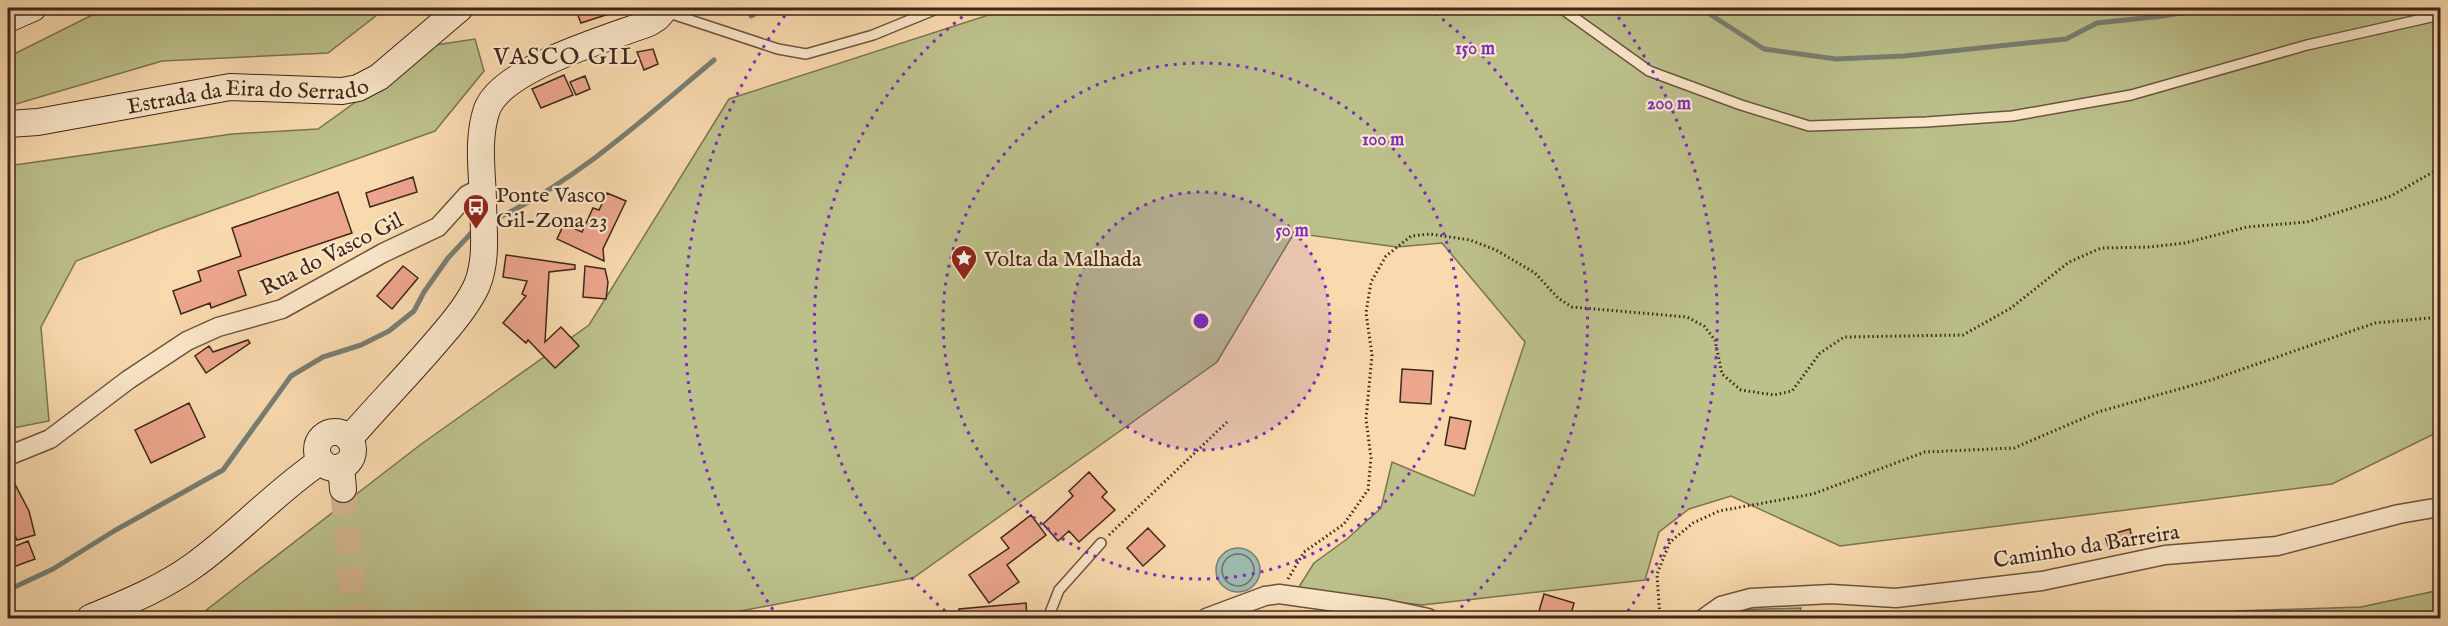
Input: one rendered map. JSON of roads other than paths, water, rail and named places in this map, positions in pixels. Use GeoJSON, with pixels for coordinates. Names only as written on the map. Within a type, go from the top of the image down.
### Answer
{"type":"FeatureCollection","features":[{"type":"Feature","properties":{"kind":"main road"},"geometry":{"type":"LineString","coordinates":[[8,19],[33,8]]}},
{"type":"Feature","properties":{"kind":"main road","name":"Estrada da Eira do Serrado"},"geometry":{"type":"LineString","coordinates":[[8,124],[38,122],[230,87],[342,91],[358,88],[379,77],[460,8]]}},
{"type":"Feature","properties":{"kind":"main road"},"geometry":{"type":"LineString","coordinates":[[90,618],[159,587],[193,566],[282,490],[335,472],[318,451],[324,436],[335,432],[349,440],[420,362],[470,298],[481,271],[484,241],[481,155],[484,121],[488,107],[505,85],[558,58],[649,23],[665,10]]}},
{"type":"Feature","properties":{"kind":"street","name":"Rua do Vasco Gil"},"geometry":{"type":"LineString","coordinates":[[8,456],[50,440],[119,387],[187,341],[218,327],[282,309],[383,253],[438,227],[467,195],[483,196]]}},
{"type":"Feature","properties":{"kind":"street","name":"Caminho da Barreira"},"geometry":{"type":"LineString","coordinates":[[1704,618],[1721,606],[1751,597],[1831,594],[1896,597],[2042,581],[2165,555],[2277,546],[2399,514],[2440,507]]}},
{"type":"Feature","properties":{"kind":"street"},"geometry":{"type":"LineString","coordinates":[[1206,618],[1265,596],[1279,594],[1386,609],[1428,618]]}},
{"type":"Feature","properties":{"kind":"lane"},"geometry":{"type":"LineString","coordinates":[[665,10],[778,49],[806,54],[873,35],[939,8]]}},
{"type":"Feature","properties":{"kind":"lane"},"geometry":{"type":"LineString","coordinates":[[1561,8],[1649,70],[1741,105],[1809,126],[2012,116],[2131,95],[2307,45],[2440,15]]}},
{"type":"Feature","properties":{"kind":"lane"},"geometry":{"type":"LineString","coordinates":[[1048,618],[1059,590],[1101,543]]}},
{"type":"Feature","properties":{"kind":"water"},"geometry":{"type":"Polygon","coordinates":[[[1238,548],[1254,554],[1260,570],[1254,586],[1238,592],[1222,586],[1216,570],[1222,554],[1238,548]]]}},
{"type":"Feature","properties":{"kind":"waterway"},"geometry":{"type":"LineString","coordinates":[[751,16],[767,8]]}},
{"type":"Feature","properties":{"kind":"waterway"},"geometry":{"type":"LineString","coordinates":[[1700,8],[1764,49],[1836,59],[1904,56],[2066,39],[2097,23],[2210,8]]}},
{"type":"Feature","properties":{"kind":"waterway"},"geometry":{"type":"LineString","coordinates":[[492,221],[552,188],[608,148],[714,60]]}},
{"type":"Feature","properties":{"kind":"waterway"},"geometry":{"type":"LineString","coordinates":[[8,590],[53,569],[114,531],[223,470],[291,376],[323,357],[361,345],[389,331],[414,311],[424,292],[448,258],[476,228]]}},
{"type":"Feature","properties":{"kind":"tunnel"},"geometry":{"type":"LineString","coordinates":[[343,489],[355,618]]}},
{"type":"Feature","properties":{"kind":"place","name":"Ponte Vasco Gil-Zona 23"},"geometry":{"type":"Point","coordinates":[476,230]}},
{"type":"Feature","properties":{"kind":"place","name":"Volta da Malhada"},"geometry":{"type":"Point","coordinates":[964,281]}},
{"type":"Feature","properties":{"kind":"district","name":"VASCO GIL"},"geometry":{"type":"Point","coordinates":[566,56]}}]}
